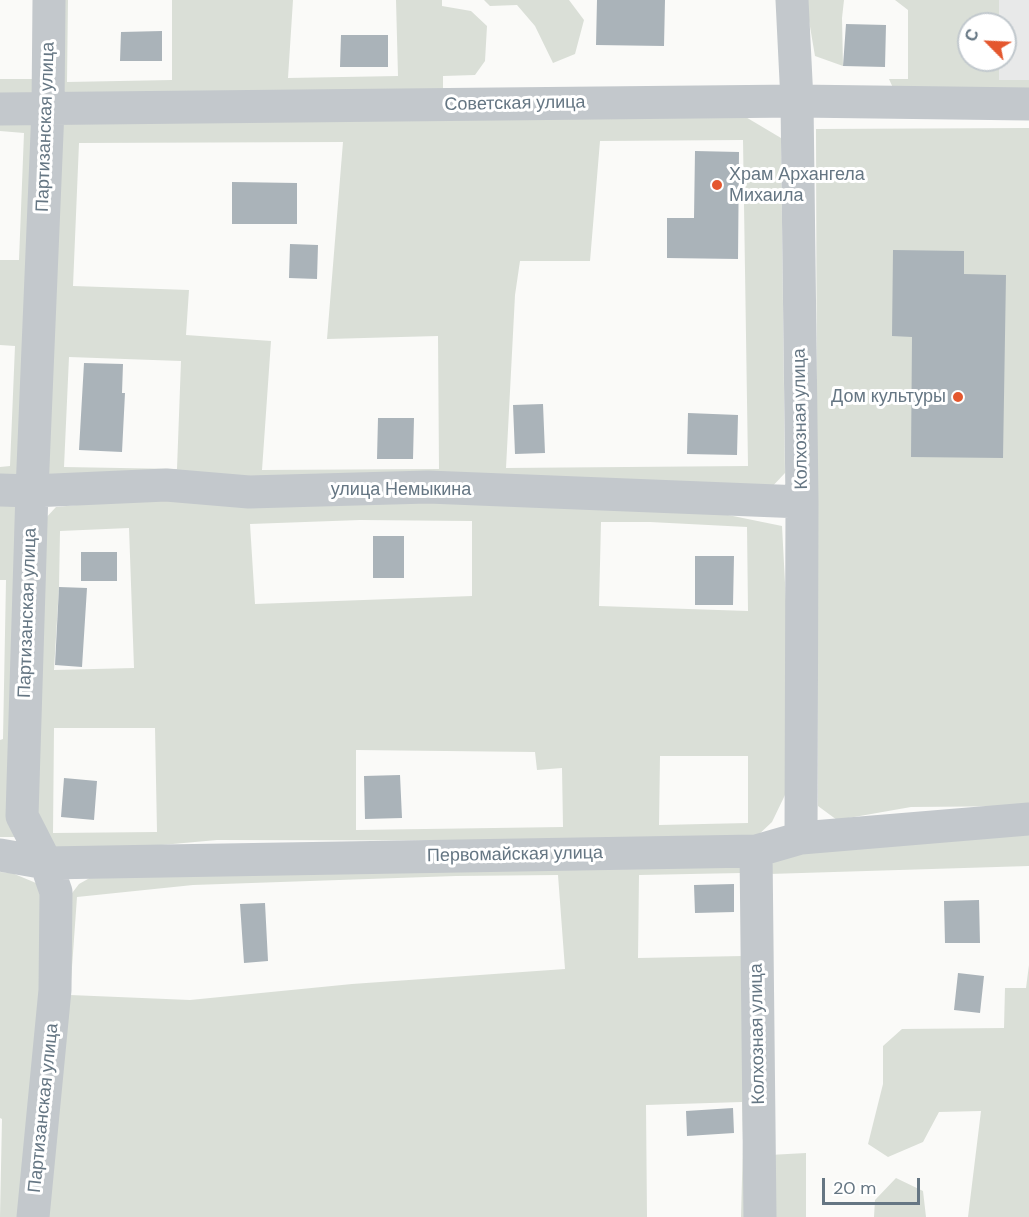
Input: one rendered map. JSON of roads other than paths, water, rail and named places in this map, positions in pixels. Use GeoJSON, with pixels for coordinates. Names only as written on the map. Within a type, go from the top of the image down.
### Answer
{"type":"FeatureCollection","features":[{"type":"Feature","properties":{"kind":"street","name":"Партизанская улица"},"geometry":{"type":"LineString","coordinates":[[33,1217],[55,990],[56,892],[46,863],[22,816],[16,490],[48,109],[49,0]]}},
{"type":"Feature","properties":{"kind":"street","name":"Колхозная улица"},"geometry":{"type":"LineString","coordinates":[[792,0],[797,100],[802,502],[801,838]]}},
{"type":"Feature","properties":{"kind":"street","name":"Советская улица"},"geometry":{"type":"LineString","coordinates":[[0,109],[797,100],[1029,104]]}},
{"type":"Feature","properties":{"kind":"street","name":"улица Немыкина"},"geometry":{"type":"LineString","coordinates":[[16,490],[166,485],[249,492],[428,487],[802,502]]}},
{"type":"Feature","properties":{"kind":"street","name":"Первомайская улица"},"geometry":{"type":"LineString","coordinates":[[0,855],[46,863],[756,852],[801,838],[1029,819]]}},
{"type":"Feature","properties":{"kind":"street","name":"Колхозная улица"},"geometry":{"type":"LineString","coordinates":[[756,852],[760,1217]]}},
{"type":"Feature","properties":{"kind":"place","name":"Храм Архангела Михаила"},"geometry":{"type":"Point","coordinates":[717,185]}},
{"type":"Feature","properties":{"kind":"place","name":"Дом культуры"},"geometry":{"type":"Point","coordinates":[958,397]}}]}
